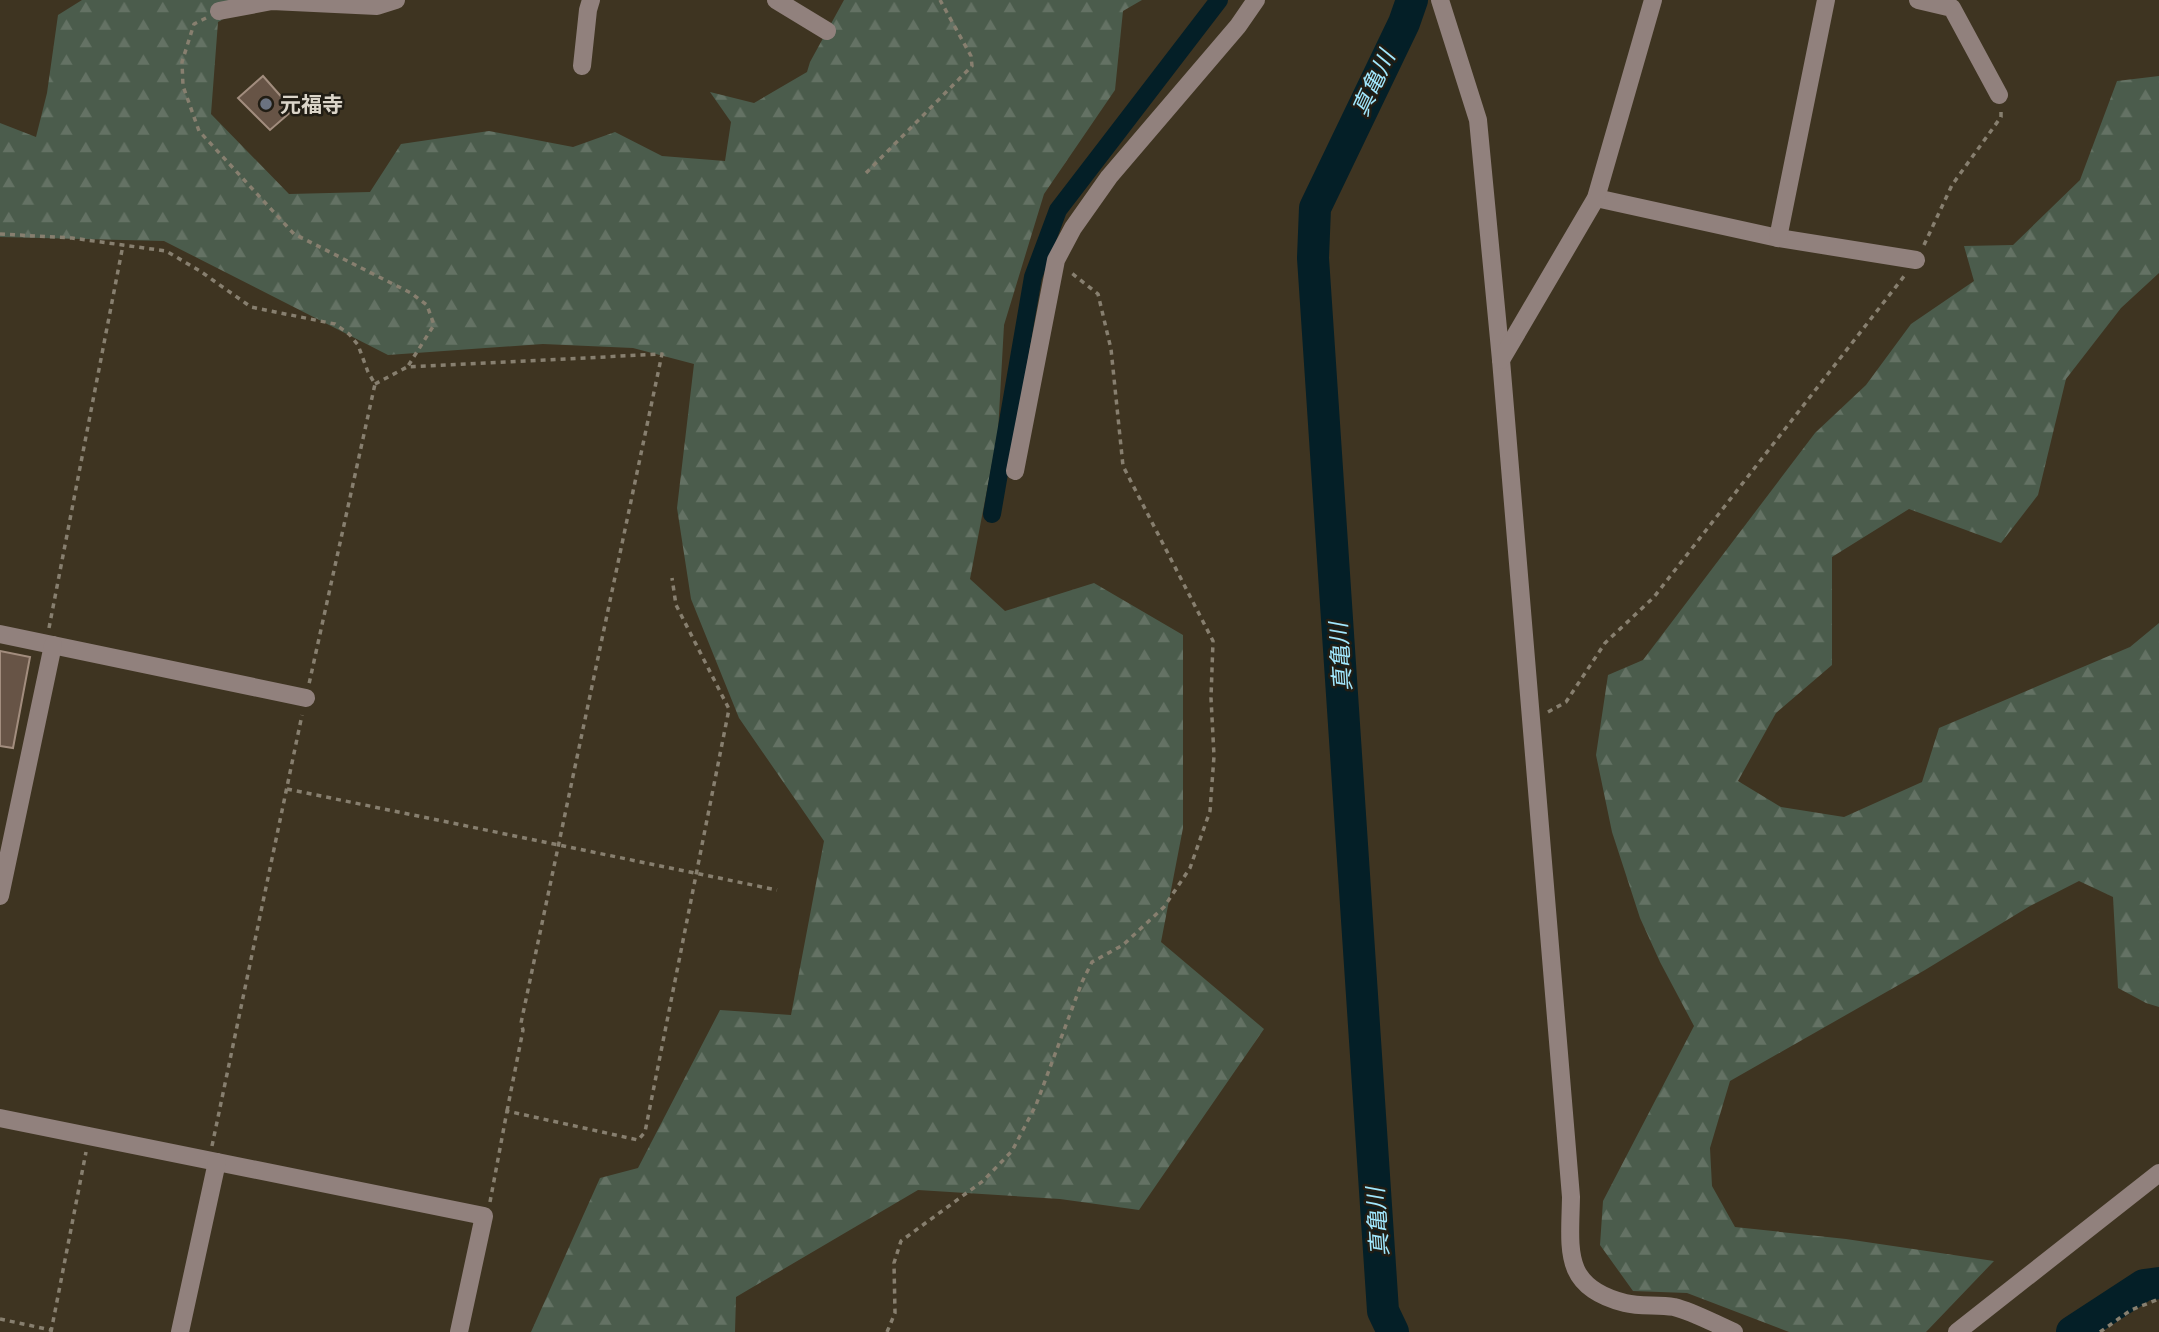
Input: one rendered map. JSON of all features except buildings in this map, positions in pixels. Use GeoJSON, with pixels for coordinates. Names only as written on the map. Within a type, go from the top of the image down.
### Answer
{"type":"FeatureCollection","features":[{"type":"Feature","properties":{"kind":"street"},"geometry":{"type":"LineString","coordinates":[[219,11],[272,1],[377,6],[396,0]]}},
{"type":"Feature","properties":{"kind":"street"},"geometry":{"type":"LineString","coordinates":[[582,66],[591,0]]}},
{"type":"Feature","properties":{"kind":"street"},"geometry":{"type":"LineString","coordinates":[[776,0],[827,31]]}},
{"type":"Feature","properties":{"kind":"street"},"geometry":{"type":"LineString","coordinates":[[1015,471],[1056,260],[1073,228],[1109,177],[1238,26],[1256,0]]}},
{"type":"Feature","properties":{"kind":"street"},"geometry":{"type":"LineString","coordinates":[[1440,0],[1478,121],[1501,360],[1570,1183],[1573,1266],[1580,1278],[1597,1293],[1627,1304],[1675,1308],[1734,1332]]}},
{"type":"Feature","properties":{"kind":"street"},"geometry":{"type":"LineString","coordinates":[[1501,360],[1596,198],[1653,0]]}},
{"type":"Feature","properties":{"kind":"street"},"geometry":{"type":"LineString","coordinates":[[1778,238],[1826,0]]}},
{"type":"Feature","properties":{"kind":"street"},"geometry":{"type":"LineString","coordinates":[[1918,0],[1952,8],[1999,95]]}},
{"type":"Feature","properties":{"kind":"street"},"geometry":{"type":"LineString","coordinates":[[1596,198],[1778,238],[1916,260]]}},
{"type":"Feature","properties":{"kind":"street"},"geometry":{"type":"LineString","coordinates":[[0,634],[306,698]]}},
{"type":"Feature","properties":{"kind":"street"},"geometry":{"type":"LineString","coordinates":[[0,896],[49,644]]}},
{"type":"Feature","properties":{"kind":"street"},"geometry":{"type":"LineString","coordinates":[[0,1118],[484,1216],[460,1332]]}},
{"type":"Feature","properties":{"kind":"street"},"geometry":{"type":"LineString","coordinates":[[180,1332],[213,1161]]}},
{"type":"Feature","properties":{"kind":"street"},"geometry":{"type":"LineString","coordinates":[[1957,1332],[2159,1173]]}},
{"type":"Feature","properties":{"kind":"path"},"geometry":{"type":"LineString","coordinates":[[866,173],[972,66],[971,56],[940,0]]}},
{"type":"Feature","properties":{"kind":"path"},"geometry":{"type":"LineString","coordinates":[[219,11],[194,24],[182,62],[183,86],[199,131],[294,234],[411,293],[426,304],[434,325],[407,367]]}},
{"type":"Feature","properties":{"kind":"path"},"geometry":{"type":"LineString","coordinates":[[1531,723],[1566,702],[1605,643],[1654,597],[1916,260],[1952,185],[2001,117],[1999,95]]}},
{"type":"Feature","properties":{"kind":"path"},"geometry":{"type":"LineString","coordinates":[[0,234],[72,238],[166,251],[251,307],[335,324],[358,345],[368,372],[376,384],[306,698],[213,1161]]}},
{"type":"Feature","properties":{"kind":"path"},"geometry":{"type":"LineString","coordinates":[[49,644],[123,245]]}},
{"type":"Feature","properties":{"kind":"path"},"geometry":{"type":"LineString","coordinates":[[887,1332],[895,1312],[894,1263],[901,1241],[983,1181],[1012,1151],[1036,1105],[1082,982],[1093,962],[1123,945],[1164,907],[1190,868],[1210,811],[1214,757],[1211,698],[1213,641],[1123,466],[1111,349],[1098,294],[1056,260]]}},
{"type":"Feature","properties":{"kind":"path"},"geometry":{"type":"LineString","coordinates":[[376,384],[407,367],[662,354],[522,1024],[489,1205],[484,1216]]}},
{"type":"Feature","properties":{"kind":"path"},"geometry":{"type":"LineString","coordinates":[[507,1111],[638,1140],[645,1132],[729,709],[676,605],[672,578]]}},
{"type":"Feature","properties":{"kind":"path"},"geometry":{"type":"LineString","coordinates":[[287,789],[777,890]]}},
{"type":"Feature","properties":{"kind":"path"},"geometry":{"type":"LineString","coordinates":[[0,1319],[51,1331],[89,1136]]}},
{"type":"Feature","properties":{"kind":"path"},"geometry":{"type":"LineString","coordinates":[[2099,1332],[2131,1310],[2159,1299]]}},
{"type":"Feature","properties":{"kind":"green space"},"geometry":{"type":"Polygon","coordinates":[[[82,0],[257,0],[218,22],[211,114],[289,194],[370,192],[401,144],[489,131],[573,147],[615,132],[662,156],[725,161],[731,122],[710,92],[754,103],[807,72],[844,0],[1142,0],[1123,11],[1115,90],[1044,194],[1004,325],[998,432],[970,579],[1005,611],[1094,583],[1183,635],[1183,828],[1161,942],[1264,1029],[1139,1210],[1060,1199],[918,1190],[736,1297],[735,1332],[531,1332],[600,1178],[638,1168],[720,1010],[791,1015],[824,841],[739,718],[691,599],[677,508],[694,364],[633,348],[543,344],[388,355],[164,241],[0,237],[0,123],[36,137],[47,93],[58,15],[82,0]]]}},
{"type":"Feature","properties":{"kind":"green space"},"geometry":{"type":"Polygon","coordinates":[[[2159,76],[2159,273],[2121,308],[2066,379],[2038,495],[2001,543],[1909,509],[1832,557],[1832,665],[1776,713],[1738,781],[1781,807],[1844,817],[1922,782],[1939,728],[2130,647],[2159,623],[2159,1007],[2118,988],[2113,897],[2079,881],[2030,906],[1925,970],[1730,1081],[1710,1148],[1712,1186],[1735,1227],[1846,1239],[1994,1261],[1926,1332],[1789,1332],[1687,1293],[1633,1291],[1600,1245],[1603,1201],[1694,1026],[1640,918],[1612,832],[1596,755],[1608,675],[1643,660],[1815,433],[1866,385],[1911,324],[1974,281],[1964,246],[2013,245],[2080,180],[2117,81],[2159,76]]]}},
{"type":"Feature","properties":{"kind":"waterway"},"geometry":{"type":"LineString","coordinates":[[992,514],[1033,277],[1058,210],[1219,0]]}},
{"type":"Feature","properties":{"kind":"waterway","name":"真亀川"},"geometry":{"type":"LineString","coordinates":[[1393,1332],[1383,1311],[1313,258],[1315,208],[1404,23],[1412,0]]}},
{"type":"Feature","properties":{"kind":"waterway","name":"真亀川"},"geometry":{"type":"LineString","coordinates":[[2072,1332],[2144,1285],[2159,1283]]}},
{"type":"Feature","properties":{"kind":"place","name":"元福寺"},"geometry":{"type":"Point","coordinates":[266,104]}}]}
